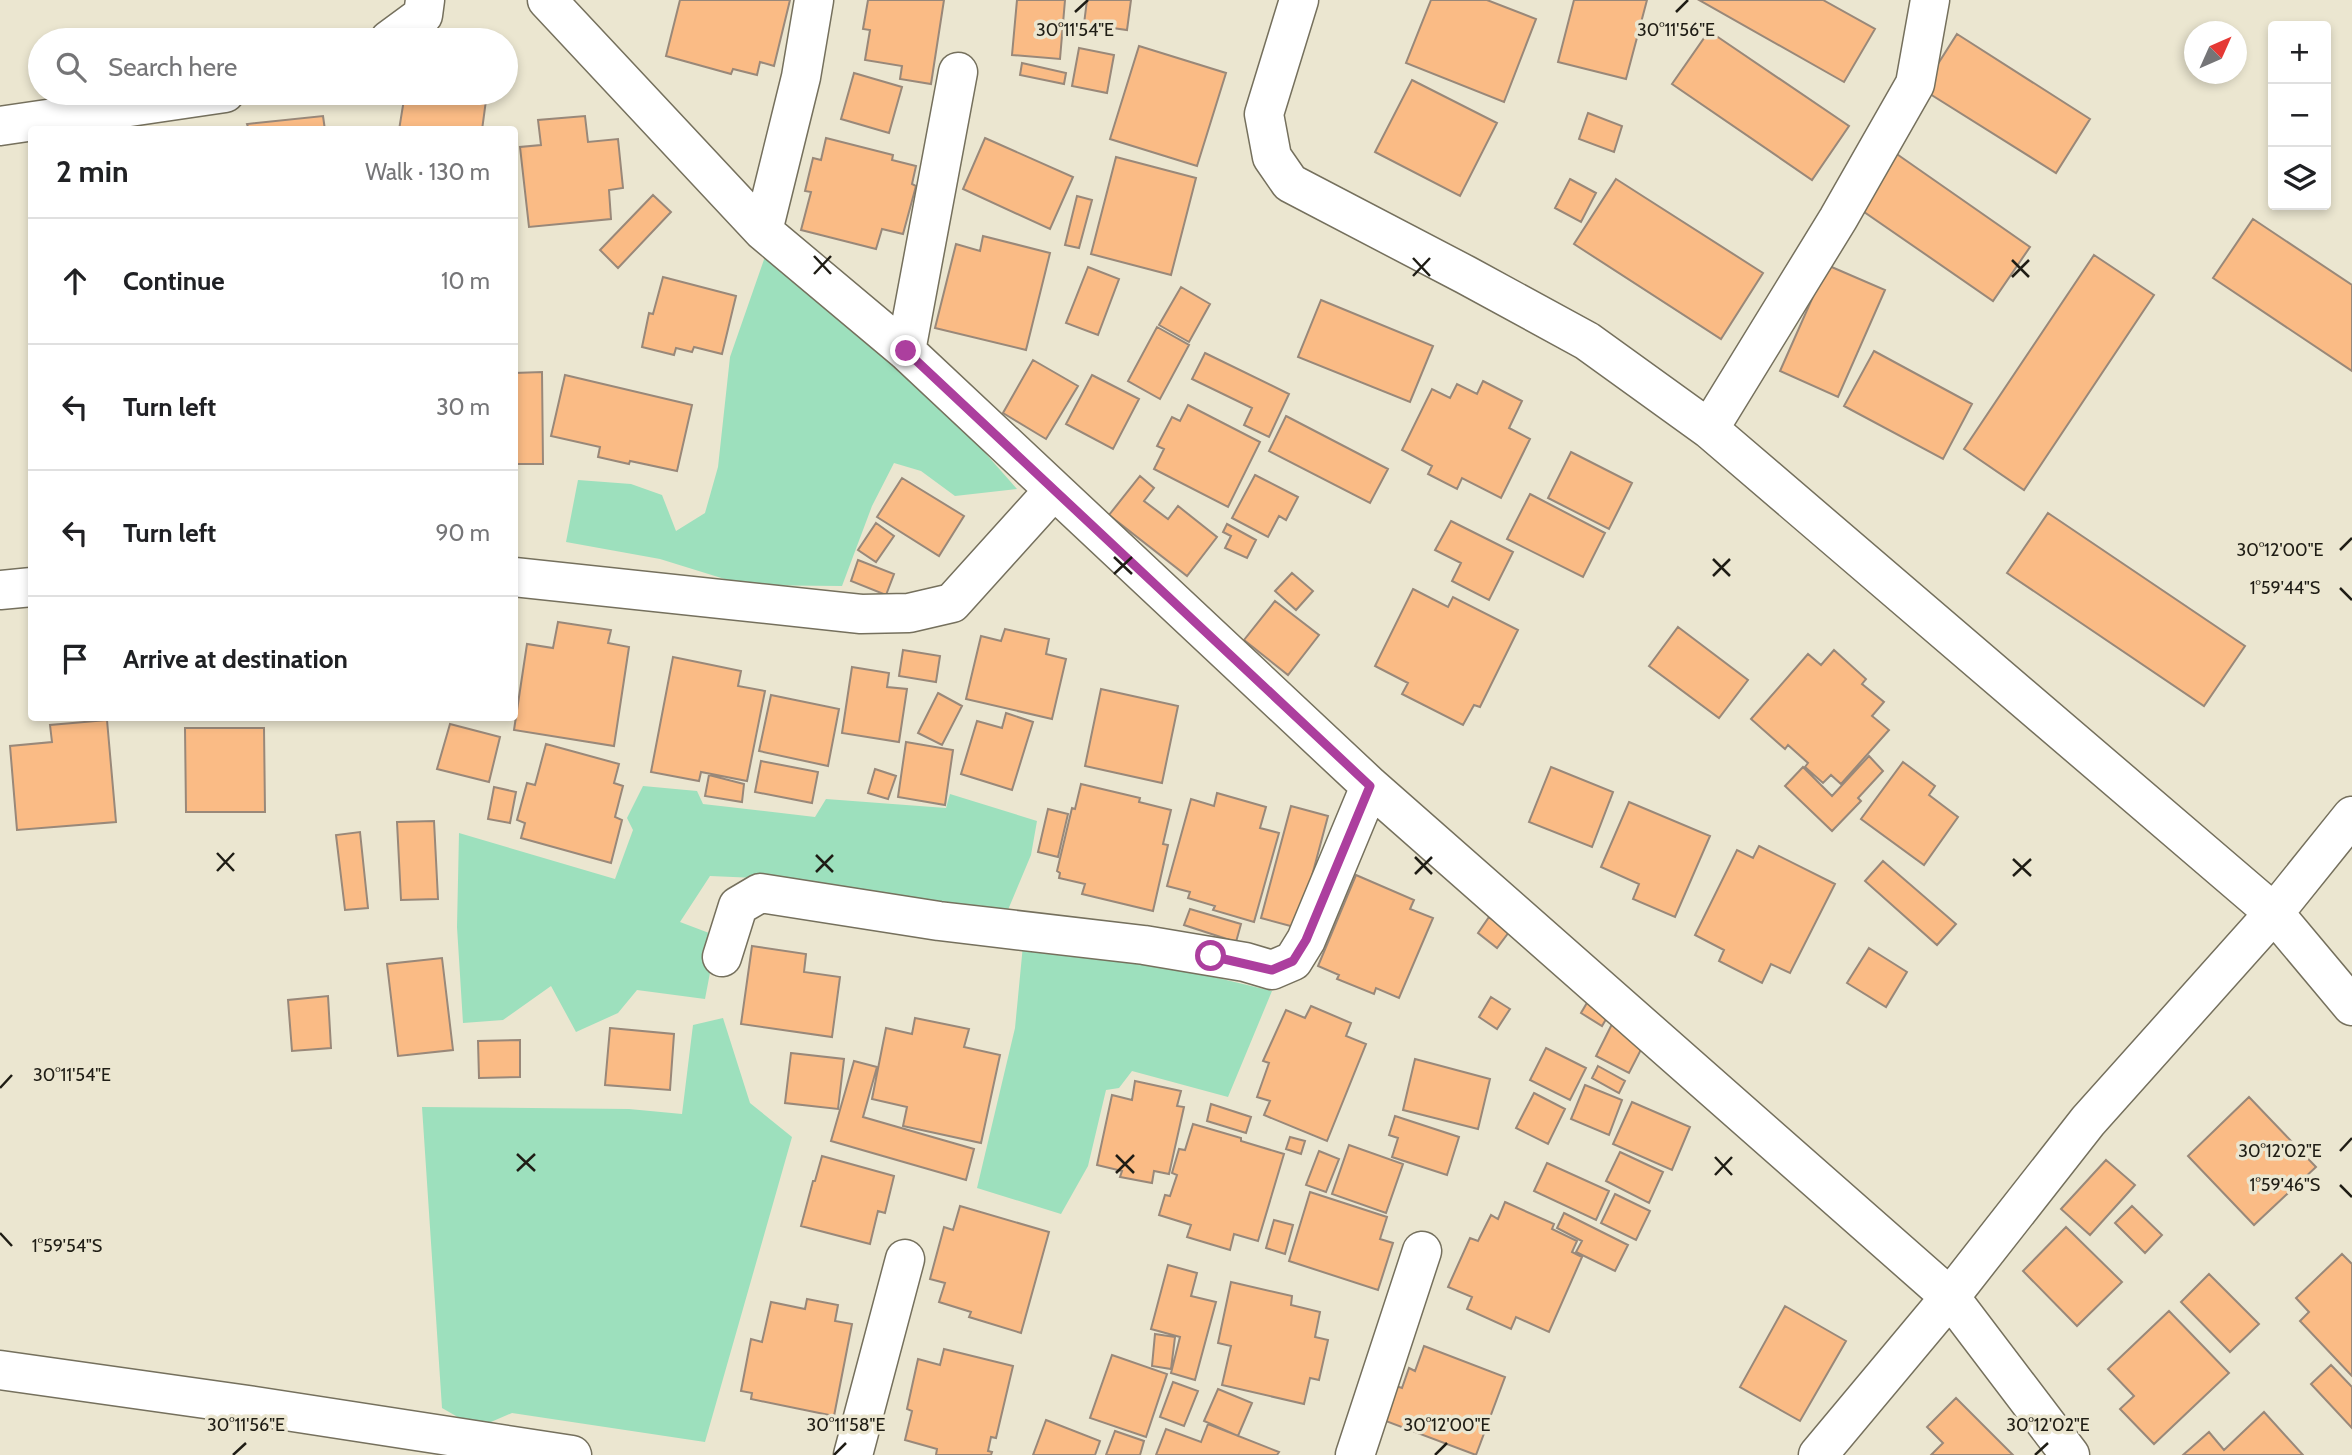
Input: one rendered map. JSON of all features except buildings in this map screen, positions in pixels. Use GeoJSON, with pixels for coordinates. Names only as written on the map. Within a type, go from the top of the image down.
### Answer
{"type":"FeatureCollection","features":[{"type":"Feature","properties":{"kind":"street"},"geometry":{"type":"LineString","coordinates":[[405,28],[423,15],[425,0]]}},
{"type":"Feature","properties":{"kind":"street"},"geometry":{"type":"LineString","coordinates":[[547,0],[763,231],[906,351],[1370,786],[1950,1297],[2070,1455]]}},
{"type":"Feature","properties":{"kind":"street"},"geometry":{"type":"LineString","coordinates":[[763,231],[801,77],[814,0]]}},
{"type":"Feature","properties":{"kind":"street"},"geometry":{"type":"LineString","coordinates":[[1299,0],[1264,114],[1272,157],[1290,183],[1587,341],[1709,429],[2274,913],[2352,1006]]}},
{"type":"Feature","properties":{"kind":"street"},"geometry":{"type":"LineString","coordinates":[[1709,429],[1838,219],[1915,84],[1930,0]]}},
{"type":"Feature","properties":{"kind":"street"},"geometry":{"type":"LineString","coordinates":[[906,351],[958,72]]}},
{"type":"Feature","properties":{"kind":"street"},"geometry":{"type":"LineString","coordinates":[[0,125],[141,105]]}},
{"type":"Feature","properties":{"kind":"street"},"geometry":{"type":"LineString","coordinates":[[518,577],[861,614],[909,613],[952,603],[1054,490]]}},
{"type":"Feature","properties":{"kind":"street"},"geometry":{"type":"LineString","coordinates":[[0,590],[28,587]]}},
{"type":"Feature","properties":{"kind":"street"},"geometry":{"type":"LineString","coordinates":[[722,957],[738,906],[760,893],[939,921],[1144,944],[1245,962],[1272,970],[1293,961],[1306,940],[1370,786]]}},
{"type":"Feature","properties":{"kind":"street"},"geometry":{"type":"LineString","coordinates":[[1818,1455],[1950,1297],[2088,1121],[2274,913],[2352,816]]}},
{"type":"Feature","properties":{"kind":"street"},"geometry":{"type":"LineString","coordinates":[[1355,1455],[1422,1251]]}},
{"type":"Feature","properties":{"kind":"street"},"geometry":{"type":"LineString","coordinates":[[853,1455],[905,1259]]}},
{"type":"Feature","properties":{"kind":"street"},"geometry":{"type":"LineString","coordinates":[[0,1370],[572,1455]]}},
{"type":"Feature","properties":{"kind":"green space"},"geometry":{"type":"Polygon","coordinates":[[[768,248],[964,429],[1017,489],[955,496],[921,471],[894,463],[872,506],[842,586],[744,585],[660,559],[566,542],[578,480],[631,484],[662,495],[676,531],[705,513],[718,467],[730,357],[768,248]]]}},
{"type":"Feature","properties":{"kind":"green space"},"geometry":{"type":"Polygon","coordinates":[[[643,786],[697,791],[703,804],[815,817],[826,799],[946,808],[950,794],[1037,821],[1031,855],[1005,917],[756,878],[710,876],[680,922],[717,936],[705,999],[637,990],[618,1013],[576,1032],[551,986],[503,1020],[463,1023],[457,927],[459,833],[615,879],[633,830],[627,818],[643,786]]]}},
{"type":"Feature","properties":{"kind":"green space"},"geometry":{"type":"Polygon","coordinates":[[[1023,945],[1193,972],[1272,991],[1228,1097],[1132,1071],[1119,1088],[1106,1090],[1088,1166],[1061,1214],[977,1188],[1015,1028],[1023,945]]]}},
{"type":"Feature","properties":{"kind":"green space"},"geometry":{"type":"Polygon","coordinates":[[[723,1018],[750,1103],[792,1137],[705,1442],[512,1413],[477,1428],[442,1408],[422,1107],[629,1109],[682,1114],[693,1025],[723,1018]]]}},
{"type":"Feature","properties":{"kind":"route"},"geometry":{"type":"LineString","coordinates":[[906,351],[1370,786],[1306,940],[1293,961],[1272,970],[1211,956]]}}]}
